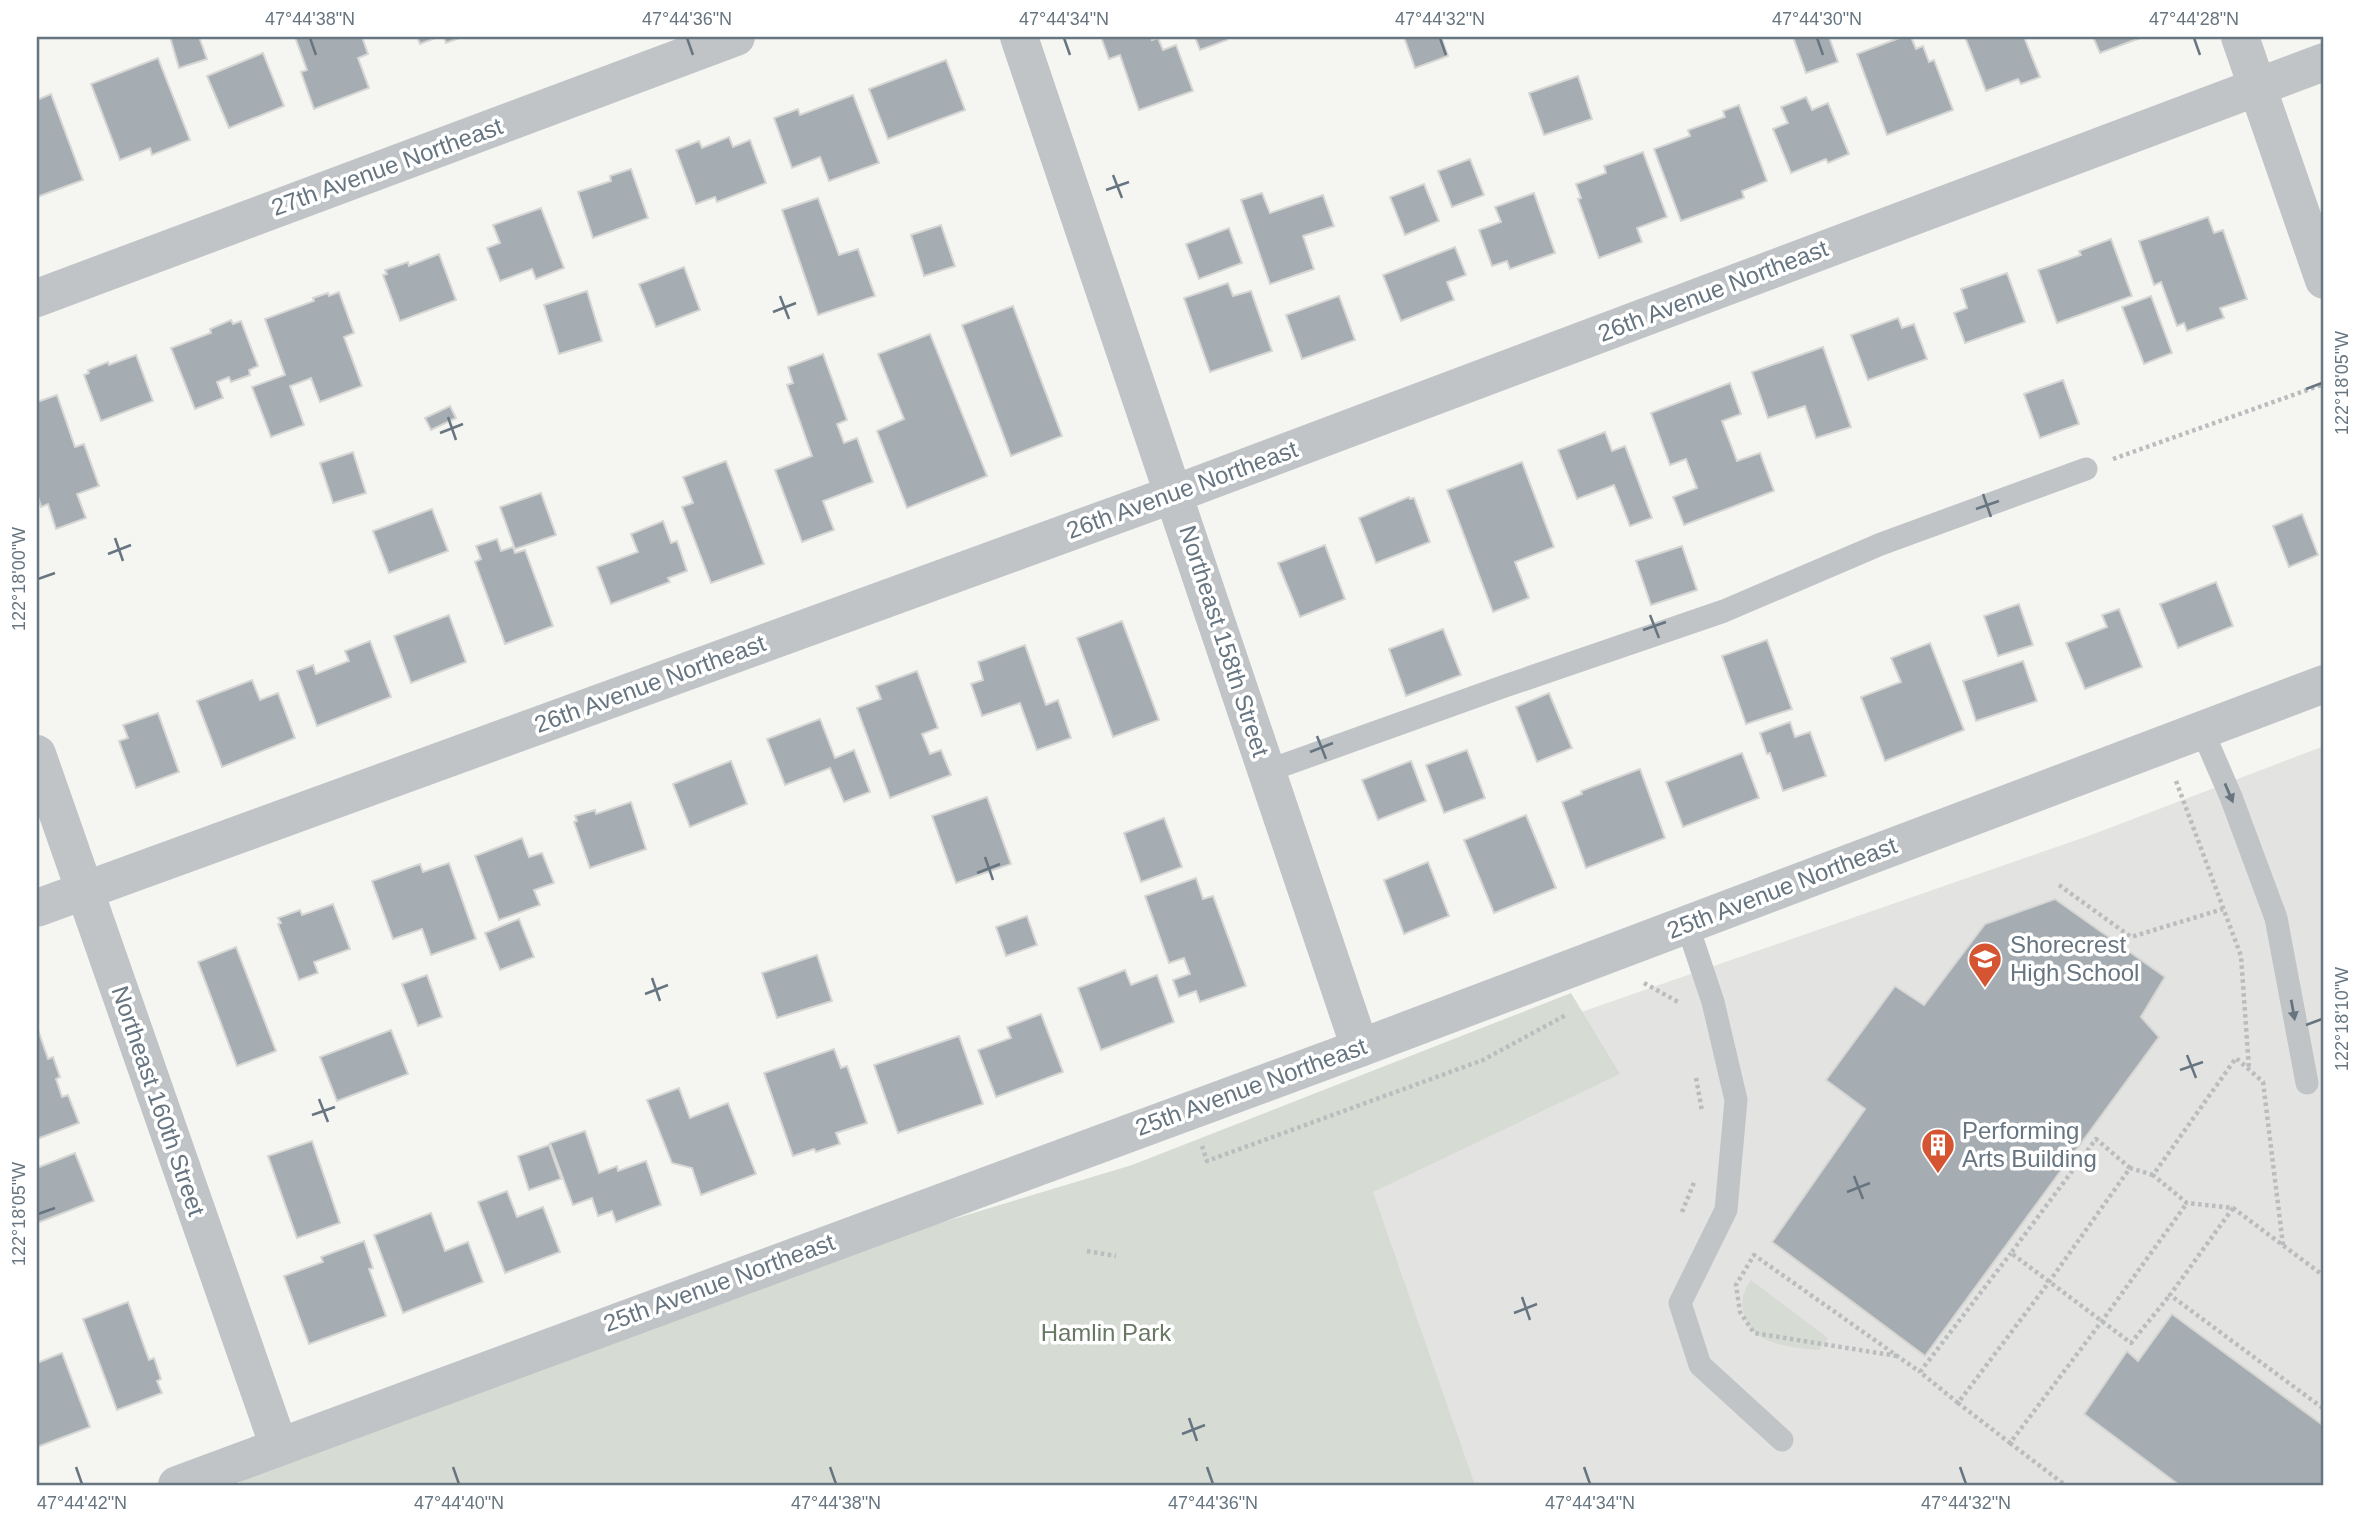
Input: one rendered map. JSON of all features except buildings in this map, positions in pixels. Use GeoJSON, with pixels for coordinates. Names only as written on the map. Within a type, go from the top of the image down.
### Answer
{"type":"FeatureCollection","features":[{"type":"Feature","properties":{"kind":"street","name":"27th Avenue Northeast"},"geometry":{"type":"LineString","coordinates":[[37,298],[736,37]]}},
{"type":"Feature","properties":{"kind":"street","name":"Northeast 158th Street"},"geometry":{"type":"LineString","coordinates":[[1019,37],[1360,1048]]}},
{"type":"Feature","properties":{"kind":"street"},"geometry":{"type":"LineString","coordinates":[[2240,37],[2324,280]]}},
{"type":"Feature","properties":{"kind":"street","name":"26th Avenue Northeast"},"geometry":{"type":"LineString","coordinates":[[37,908],[1174,494],[2324,62]]}},
{"type":"Feature","properties":{"kind":"street","name":"25th Avenue Northeast"},"geometry":{"type":"LineString","coordinates":[[177,1485],[235,1475],[279,1447],[1360,1048],[2324,684]]}},
{"type":"Feature","properties":{"kind":"street","name":"Northeast 160th Street"},"geometry":{"type":"LineString","coordinates":[[37,754],[279,1447]]}},
{"type":"Feature","properties":{"kind":"lane"},"geometry":{"type":"LineString","coordinates":[[1267,771],[1724,611],[1881,544],[2086,469]]}},
{"type":"Feature","properties":{"kind":"lane"},"geometry":{"type":"LineString","coordinates":[[2202,730],[2231,797],[2276,918],[2307,1083]]}},
{"type":"Feature","properties":{"kind":"lane"},"geometry":{"type":"LineString","coordinates":[[1687,924],[1713,1002],[1736,1100],[1726,1210],[1680,1303],[1700,1365],[1782,1440]]}},
{"type":"Feature","properties":{"kind":"path"},"geometry":{"type":"LineString","coordinates":[[2086,469],[2324,384]]}},
{"type":"Feature","properties":{"kind":"path"},"geometry":{"type":"LineString","coordinates":[[2174,775],[2241,957],[2249,1070]]}},
{"type":"Feature","properties":{"kind":"path"},"geometry":{"type":"LineString","coordinates":[[2059,885],[2131,937],[2223,909]]}},
{"type":"Feature","properties":{"kind":"path"},"geometry":{"type":"LineString","coordinates":[[1634,977],[1683,1004]]}},
{"type":"Feature","properties":{"kind":"path"},"geometry":{"type":"LineString","coordinates":[[1189,1111],[1207,1161],[1483,1060],[1576,1009]]}},
{"type":"Feature","properties":{"kind":"path"},"geometry":{"type":"LineString","coordinates":[[2153,1175],[2236,1058],[2263,1082],[2283,1245]]}},
{"type":"Feature","properties":{"kind":"path"},"geometry":{"type":"LineString","coordinates":[[1695,1071],[1704,1124]]}},
{"type":"Feature","properties":{"kind":"path"},"geometry":{"type":"LineString","coordinates":[[1920,1372],[2096,1139],[2130,1168],[2153,1175],[2187,1203],[2232,1208],[2324,1276]]}},
{"type":"Feature","properties":{"kind":"path"},"geometry":{"type":"LineString","coordinates":[[1958,1403],[2130,1168]]}},
{"type":"Feature","properties":{"kind":"path"},"geometry":{"type":"LineString","coordinates":[[1682,1212],[1700,1169]]}},
{"type":"Feature","properties":{"kind":"path"},"geometry":{"type":"LineString","coordinates":[[2010,1443],[2187,1203]]}},
{"type":"Feature","properties":{"kind":"path"},"geometry":{"type":"LineString","coordinates":[[2011,1253],[2131,1343],[2170,1295],[2232,1208]]}},
{"type":"Feature","properties":{"kind":"path"},"geometry":{"type":"LineString","coordinates":[[1087,1251],[1116,1256]]}},
{"type":"Feature","properties":{"kind":"path"},"geometry":{"type":"LineString","coordinates":[[1897,1356],[1754,1333],[1740,1312],[1736,1285],[1754,1255],[1920,1372],[2065,1485]]}},
{"type":"Feature","properties":{"kind":"path"},"geometry":{"type":"LineString","coordinates":[[2170,1295],[2324,1409]]}},
{"type":"Feature","properties":{"kind":"shaded area","name":"Shorecrest High School"},"geometry":{"type":"Polygon","coordinates":[[[2324,746],[2324,1485],[1324,1485],[1201,1144],[2091,835],[2324,746]]]}},
{"type":"Feature","properties":{"kind":"green space","name":"Hamlin Park"},"geometry":{"type":"Polygon","coordinates":[[[1571,993],[1620,1074],[1373,1192],[1475,1485],[241,1485],[234,1465],[629,1317],[1132,1165],[1571,993]]]}},
{"type":"Feature","properties":{"kind":"green space"},"geometry":{"type":"Polygon","coordinates":[[[1751,1280],[1828,1338],[1819,1350],[1784,1346],[1762,1338],[1753,1331],[1742,1306],[1751,1280]]]}},
{"type":"Feature","properties":{"kind":"place","name":"Shorecrest High School"},"geometry":{"type":"Point","coordinates":[1985,989]}},
{"type":"Feature","properties":{"kind":"place","name":"Performing Arts Building"},"geometry":{"type":"Point","coordinates":[1938,1175]}}]}
